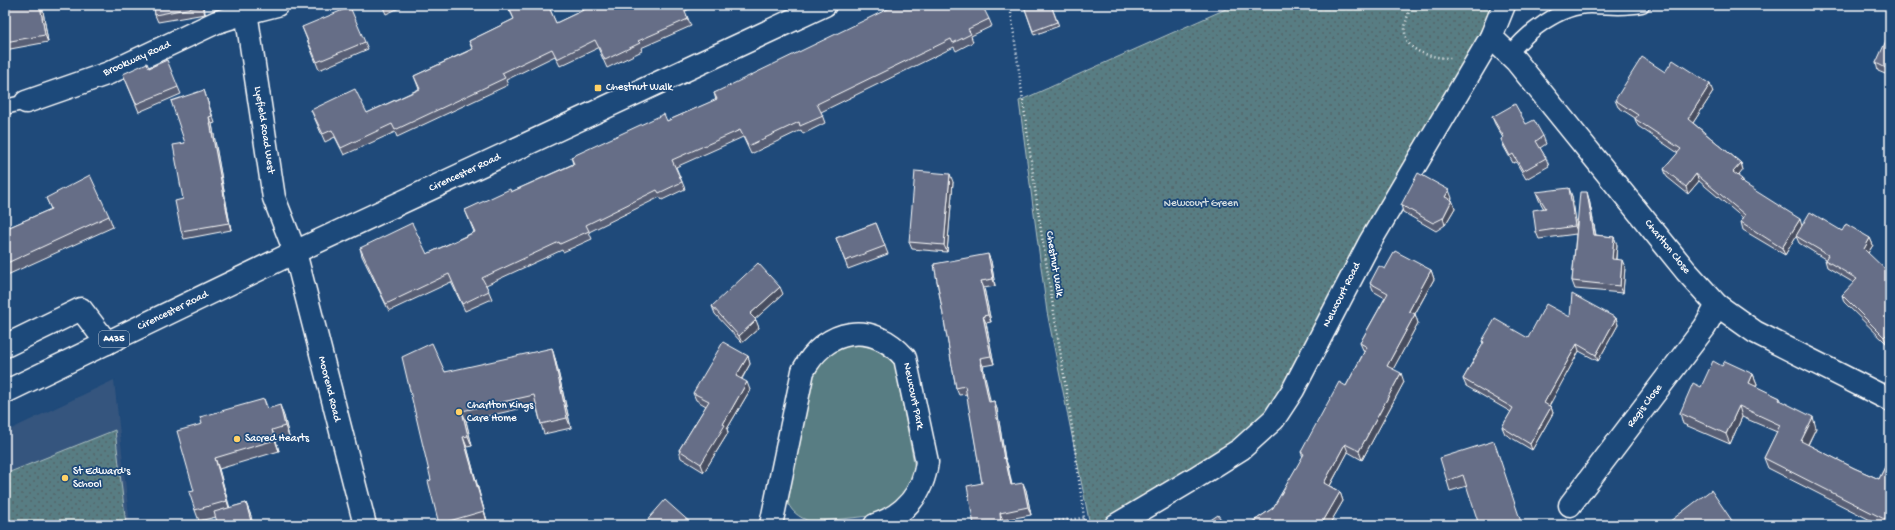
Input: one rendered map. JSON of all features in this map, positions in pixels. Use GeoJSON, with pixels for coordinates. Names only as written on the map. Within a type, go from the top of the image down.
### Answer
{"type":"FeatureCollection","features":[{"type":"Feature","properties":{"kind":"street","name":"Brookway Road"},"geometry":{"type":"LineString","coordinates":[[26,102],[109,73],[245,9],[277,5]]}},
{"type":"Feature","properties":{"kind":"street","name":"Cirencester Road"},"geometry":{"type":"LineString","coordinates":[[5,392],[295,252],[825,5]]}},
{"type":"Feature","properties":{"kind":"street","name":"Newcourt Road"},"geometry":{"type":"LineString","coordinates":[[1116,525],[1241,449],[1274,419],[1293,390],[1370,242],[1491,37],[1504,5]]}},
{"type":"Feature","properties":{"kind":"street","name":"Lyefield Road West"},"geometry":{"type":"LineString","coordinates":[[245,9],[274,198],[295,252]]}},
{"type":"Feature","properties":{"kind":"street","name":"Charlton Close"},"geometry":{"type":"LineString","coordinates":[[1491,37],[1510,54],[1700,289],[1717,305],[1755,332],[1890,400]]}},
{"type":"Feature","properties":{"kind":"street","name":"Moorend Road"},"geometry":{"type":"LineString","coordinates":[[295,252],[365,525]]}},
{"type":"Feature","properties":{"kind":"street","name":"Regis Close"},"geometry":{"type":"LineString","coordinates":[[1570,505],[1705,327],[1717,305]]}},
{"type":"Feature","properties":{"kind":"street"},"geometry":{"type":"LineString","coordinates":[[5,346],[81,309],[108,342]]}},
{"type":"Feature","properties":{"kind":"street","name":"Newcourt Park"},"geometry":{"type":"LineString","coordinates":[[771,525],[803,371],[810,358],[826,343],[845,335],[859,333],[873,335],[885,340],[896,348],[904,358],[927,462],[925,476],[914,498],[906,508],[887,521],[875,525]]}},
{"type":"Feature","properties":{"kind":"lane"},"geometry":{"type":"LineString","coordinates":[[1510,54],[1522,39],[1536,27],[1565,12],[1588,6],[1623,8],[1642,5]]}},
{"type":"Feature","properties":{"kind":"lane"},"geometry":{"type":"LineString","coordinates":[[5,107],[26,102]]}},
{"type":"Feature","properties":{"kind":"path","name":"Chestnut Walk"},"geometry":{"type":"LineString","coordinates":[[1010,5],[1038,211],[1071,420],[1085,525]]}},
{"type":"Feature","properties":{"kind":"path"},"geometry":{"type":"LineString","coordinates":[[1410,5],[1405,31],[1412,46],[1423,54],[1448,58]]}},
{"type":"Feature","properties":{"kind":"path"},"geometry":{"type":"LineString","coordinates":[[1019,525],[1084,518]]}},
{"type":"Feature","properties":{"kind":"shaded area","name":"St Edward's School"},"geometry":{"type":"Polygon","coordinates":[[[114,380],[130,525],[5,525],[5,432],[114,380]]]}},
{"type":"Feature","properties":{"kind":"green space","name":"Newcourt Green"},"geometry":{"type":"Polygon","coordinates":[[[1227,5],[1504,5],[1274,419],[1129,525],[1090,525],[1047,312],[1019,101],[1228,8],[1227,5]]]}},
{"type":"Feature","properties":{"kind":"green space"},"geometry":{"type":"Polygon","coordinates":[[[851,345],[864,346],[875,350],[895,365],[915,468],[907,492],[881,515],[811,522],[795,513],[790,507],[786,498],[800,425],[810,385],[822,360],[835,350],[851,345]]]}},
{"type":"Feature","properties":{"kind":"green space","name":"St Edward's School"},"geometry":{"type":"Polygon","coordinates":[[[115,430],[126,525],[5,525],[5,474],[115,430]]]}},
{"type":"Feature","properties":{"kind":"building"},"geometry":{"type":"Polygon","coordinates":[[[5,5],[40,5],[45,35],[5,42],[5,5]]]}},
{"type":"Feature","properties":{"kind":"building"},"geometry":{"type":"Polygon","coordinates":[[[154,5],[202,5],[202,6],[155,15],[154,5]]]}},
{"type":"Feature","properties":{"kind":"building"},"geometry":{"type":"Polygon","coordinates":[[[508,5],[548,5],[556,23],[594,5],[682,5],[688,19],[638,41],[640,43],[605,60],[595,40],[557,59],[552,49],[502,73],[505,78],[395,130],[392,124],[341,148],[332,130],[323,134],[311,110],[355,89],[367,113],[420,89],[414,76],[473,49],[469,41],[514,19],[508,5]]]}},
{"type":"Feature","properties":{"kind":"building"},"geometry":{"type":"Polygon","coordinates":[[[896,5],[982,5],[989,19],[968,29],[971,34],[953,43],[951,39],[817,104],[823,116],[800,126],[799,122],[748,146],[740,130],[672,160],[682,182],[659,193],[657,190],[586,225],[589,231],[560,244],[559,242],[482,278],[489,291],[462,304],[449,274],[386,304],[360,248],[412,223],[427,254],[475,232],[465,210],[510,189],[511,192],[574,164],[571,157],[664,114],[667,121],[717,99],[714,93],[896,5]]]}},
{"type":"Feature","properties":{"kind":"building"},"geometry":{"type":"Polygon","coordinates":[[[1051,5],[1057,22],[1033,31],[1024,6],[1051,5]]]}},
{"type":"Feature","properties":{"kind":"building"},"geometry":{"type":"Polygon","coordinates":[[[350,7],[365,42],[317,62],[302,27],[350,7]]]}},
{"type":"Feature","properties":{"kind":"building"},"geometry":{"type":"Polygon","coordinates":[[[1889,34],[1890,35],[1890,70],[1876,63],[1889,34]]]}},
{"type":"Feature","properties":{"kind":"building"},"geometry":{"type":"Polygon","coordinates":[[[1642,57],[1665,72],[1673,60],[1710,84],[1688,119],[1741,163],[1733,172],[1742,179],[1740,181],[1800,219],[1782,248],[1741,222],[1745,215],[1696,174],[1686,187],[1664,169],[1681,149],[1635,119],[1638,115],[1615,100],[1642,57]]]}},
{"type":"Feature","properties":{"kind":"building"},"geometry":{"type":"Polygon","coordinates":[[[167,60],[178,87],[136,104],[123,74],[147,63],[149,68],[167,60]]]}},
{"type":"Feature","properties":{"kind":"building"},"geometry":{"type":"Polygon","coordinates":[[[204,90],[212,116],[209,117],[229,223],[181,231],[175,201],[183,199],[173,145],[185,143],[171,101],[204,90]]]}},
{"type":"Feature","properties":{"kind":"building"},"geometry":{"type":"Polygon","coordinates":[[[1515,104],[1526,124],[1534,120],[1543,136],[1536,141],[1546,158],[1523,171],[1513,154],[1510,156],[1501,139],[1504,137],[1492,117],[1515,104]]]}},
{"type":"Feature","properties":{"kind":"building"},"geometry":{"type":"Polygon","coordinates":[[[915,171],[950,174],[944,245],[909,242],[915,171]]]}},
{"type":"Feature","properties":{"kind":"building"},"geometry":{"type":"Polygon","coordinates":[[[1418,173],[1449,190],[1445,197],[1452,200],[1443,218],[1433,223],[1401,205],[1418,173]]]}},
{"type":"Feature","properties":{"kind":"building"},"geometry":{"type":"Polygon","coordinates":[[[90,175],[109,216],[5,264],[5,229],[51,209],[46,198],[90,175]]]}},
{"type":"Feature","properties":{"kind":"building"},"geometry":{"type":"Polygon","coordinates":[[[1569,188],[1575,226],[1536,232],[1533,210],[1546,208],[1536,192],[1569,188]]]}},
{"type":"Feature","properties":{"kind":"building"},"geometry":{"type":"Polygon","coordinates":[[[1580,192],[1587,192],[1594,235],[1614,237],[1612,259],[1622,260],[1620,286],[1572,281],[1580,192]]]}},
{"type":"Feature","properties":{"kind":"building"},"geometry":{"type":"Polygon","coordinates":[[[1810,212],[1842,231],[1846,224],[1870,238],[1864,249],[1890,274],[1890,331],[1884,337],[1842,295],[1857,279],[1825,260],[1828,255],[1796,236],[1810,212]]]}},
{"type":"Feature","properties":{"kind":"building"},"geometry":{"type":"Polygon","coordinates":[[[876,223],[885,246],[845,261],[836,238],[876,223]]]}},
{"type":"Feature","properties":{"kind":"building"},"geometry":{"type":"Polygon","coordinates":[[[1395,251],[1431,270],[1409,311],[1415,314],[1387,366],[1401,373],[1359,451],[1345,444],[1324,483],[1340,492],[1321,525],[1248,525],[1273,508],[1304,454],[1301,452],[1339,382],[1346,386],[1367,347],[1360,343],[1388,293],[1370,283],[1379,266],[1385,269],[1395,251]]]}},
{"type":"Feature","properties":{"kind":"building"},"geometry":{"type":"Polygon","coordinates":[[[988,254],[993,279],[981,281],[988,315],[983,316],[991,356],[980,358],[989,402],[994,401],[1004,459],[1005,458],[1011,485],[1023,483],[1028,507],[1000,513],[1001,525],[974,525],[967,486],[982,483],[965,386],[956,388],[934,264],[988,254]]]}},
{"type":"Feature","properties":{"kind":"building"},"geometry":{"type":"Polygon","coordinates":[[[758,263],[780,287],[750,314],[756,320],[739,336],[712,306],[758,263]]]}},
{"type":"Feature","properties":{"kind":"building"},"geometry":{"type":"Polygon","coordinates":[[[1572,294],[1616,318],[1596,355],[1577,344],[1544,403],[1551,407],[1530,444],[1502,427],[1513,408],[1463,379],[1495,319],[1528,338],[1546,304],[1570,317],[1572,294]]]}},
{"type":"Feature","properties":{"kind":"building"},"geometry":{"type":"Polygon","coordinates":[[[723,342],[748,356],[736,376],[747,382],[723,424],[725,425],[701,464],[679,450],[709,401],[693,393],[723,342]]]}},
{"type":"Feature","properties":{"kind":"building"},"geometry":{"type":"Polygon","coordinates":[[[432,343],[445,372],[552,348],[567,418],[541,424],[534,395],[462,411],[468,436],[463,437],[484,511],[439,524],[428,481],[431,480],[402,357],[432,343]]]}},
{"type":"Feature","properties":{"kind":"building"},"geometry":{"type":"Polygon","coordinates":[[[1713,361],[1722,366],[1725,361],[1753,374],[1749,383],[1780,398],[1779,400],[1813,417],[1801,441],[1879,479],[1890,457],[1890,522],[1764,458],[1780,425],[1739,406],[1726,434],[1680,413],[1693,383],[1701,387],[1713,361]]]}},
{"type":"Feature","properties":{"kind":"building"},"geometry":{"type":"Polygon","coordinates":[[[264,399],[267,409],[280,405],[285,426],[272,430],[275,440],[215,458],[227,501],[195,510],[189,492],[194,491],[177,431],[202,424],[200,417],[264,399]]]}},
{"type":"Feature","properties":{"kind":"building"},"geometry":{"type":"Polygon","coordinates":[[[1494,441],[1522,525],[1479,525],[1463,475],[1447,481],[1440,458],[1494,441]]]}},
{"type":"Feature","properties":{"kind":"building"},"geometry":{"type":"Polygon","coordinates":[[[1711,490],[1735,525],[1665,525],[1711,490]]]}},
{"type":"Feature","properties":{"kind":"building"},"geometry":{"type":"Polygon","coordinates":[[[665,500],[693,525],[643,525],[665,500]]]}},
{"type":"Feature","properties":{"kind":"building"},"geometry":{"type":"Polygon","coordinates":[[[246,503],[252,525],[218,525],[214,512],[246,503]]]}},
{"type":"Feature","properties":{"kind":"building"},"geometry":{"type":"Polygon","coordinates":[[[1218,515],[1225,525],[1203,525],[1218,515]]]}},
{"type":"Feature","properties":{"kind":"place","name":"Chestnut Walk"},"geometry":{"type":"Point","coordinates":[598,88]}},
{"type":"Feature","properties":{"kind":"place","name":"Charlton Kings Care Home"},"geometry":{"type":"Point","coordinates":[459,412]}},
{"type":"Feature","properties":{"kind":"place","name":"Sacred Hearts"},"geometry":{"type":"Point","coordinates":[237,439]}},
{"type":"Feature","properties":{"kind":"place","name":"St Edward's School"},"geometry":{"type":"Point","coordinates":[65,478]}}]}
